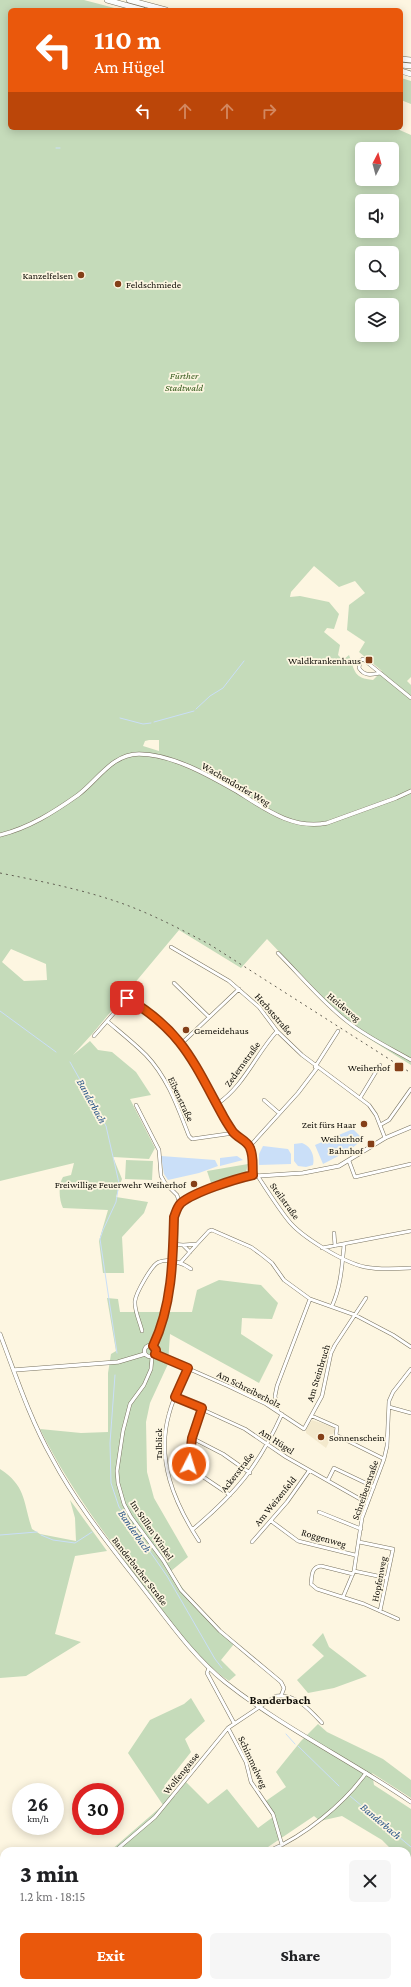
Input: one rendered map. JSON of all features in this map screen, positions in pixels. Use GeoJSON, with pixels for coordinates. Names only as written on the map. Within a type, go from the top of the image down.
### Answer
{"type":"FeatureCollection","features":[{"type":"Feature","properties":{"kind":"highway"},"geometry":{"type":"LineString","coordinates":[[107,0],[137,8]]}},
{"type":"Feature","properties":{"kind":"highway"},"geometry":{"type":"LineString","coordinates":[[129,0],[159,8]]}},
{"type":"Feature","properties":{"kind":"street"},"geometry":{"type":"LineString","coordinates":[[380,673],[367,674],[362,672],[359,668],[360,661],[363,659],[411,698]]}},
{"type":"Feature","properties":{"kind":"street","name":"Wachendorfer Weg"},"geometry":{"type":"LineString","coordinates":[[0,835],[31,824],[50,813],[89,786],[113,763],[130,755],[149,755],[180,763],[204,773],[269,813],[308,824],[318,825],[327,823],[396,798],[411,790]]}},
{"type":"Feature","properties":{"kind":"street","name":"Herbststraße"},"geometry":{"type":"LineString","coordinates":[[171,947],[219,975],[239,989],[259,1007],[277,1031],[316,1067],[372,1108],[385,1138]]}},
{"type":"Feature","properties":{"kind":"street","name":"Heideweg"},"geometry":{"type":"LineString","coordinates":[[278,953],[313,991],[347,1022],[363,1033],[411,1060]]}},
{"type":"Feature","properties":{"kind":"street"},"geometry":{"type":"LineString","coordinates":[[174,983],[209,1017]]}},
{"type":"Feature","properties":{"kind":"street"},"geometry":{"type":"LineString","coordinates":[[182,1043],[239,989]]}},
{"type":"Feature","properties":{"kind":"street"},"geometry":{"type":"LineString","coordinates":[[94,1036],[127,998],[147,1011],[182,1043],[234,1133],[250,1146],[255,1175]]}},
{"type":"Feature","properties":{"kind":"street","name":"Eibenstraße"},"geometry":{"type":"LineString","coordinates":[[107,1021],[146,1055],[160,1073],[171,1091],[189,1136],[192,1138],[234,1133]]}},
{"type":"Feature","properties":{"kind":"street","name":"Zedernstraße"},"geometry":{"type":"LineString","coordinates":[[217,1104],[232,1092],[242,1080],[252,1063],[277,1031]]}},
{"type":"Feature","properties":{"kind":"street"},"geometry":{"type":"LineString","coordinates":[[250,1146],[298,1093],[338,1031]]}},
{"type":"Feature","properties":{"kind":"street"},"geometry":{"type":"LineString","coordinates":[[360,1098],[380,1065]]}},
{"type":"Feature","properties":{"kind":"street"},"geometry":{"type":"LineString","coordinates":[[380,1125],[389,1120],[411,1089]]}},
{"type":"Feature","properties":{"kind":"street"},"geometry":{"type":"LineString","coordinates":[[264,1100],[279,1113]]}},
{"type":"Feature","properties":{"kind":"street"},"geometry":{"type":"LineString","coordinates":[[136,1105],[159,1150],[161,1176],[165,1183],[177,1195],[180,1204]]}},
{"type":"Feature","properties":{"kind":"street"},"geometry":{"type":"LineString","coordinates":[[153,1346],[165,1312],[174,1244],[174,1217],[176,1209],[180,1204],[220,1185],[255,1175],[327,1169],[349,1161],[385,1138],[411,1127]]}},
{"type":"Feature","properties":{"kind":"street"},"geometry":{"type":"LineString","coordinates":[[349,1161],[355,1177],[411,1164]]}},
{"type":"Feature","properties":{"kind":"street","name":"Steilstraße"},"geometry":{"type":"LineString","coordinates":[[255,1175],[288,1220],[307,1238],[322,1248],[364,1267],[382,1269],[411,1268]]}},
{"type":"Feature","properties":{"kind":"street"},"geometry":{"type":"LineString","coordinates":[[181,1262],[209,1231],[212,1230],[251,1247],[272,1263],[284,1280],[310,1299],[355,1315],[393,1335],[411,1347]]}},
{"type":"Feature","properties":{"kind":"street"},"geometry":{"type":"LineString","coordinates":[[322,1248],[411,1231]]}},
{"type":"Feature","properties":{"kind":"street"},"geometry":{"type":"LineString","coordinates":[[334,1233],[335,1246]]}},
{"type":"Feature","properties":{"kind":"street"},"geometry":{"type":"LineString","coordinates":[[174,1244],[183,1246],[197,1244]]}},
{"type":"Feature","properties":{"kind":"street"},"geometry":{"type":"LineString","coordinates":[[332,1306],[337,1294],[344,1244]]}},
{"type":"Feature","properties":{"kind":"street"},"geometry":{"type":"LineString","coordinates":[[183,1246],[190,1252]]}},
{"type":"Feature","properties":{"kind":"street"},"geometry":{"type":"LineString","coordinates":[[142,1330],[135,1303],[136,1296],[156,1264],[159,1262],[181,1262],[191,1269]]}},
{"type":"Feature","properties":{"kind":"street","name":"Am Steinbruch"},"geometry":{"type":"LineString","coordinates":[[312,1416],[322,1396],[331,1353],[340,1335],[366,1298]]}},
{"type":"Feature","properties":{"kind":"street"},"geometry":{"type":"LineString","coordinates":[[278,1412],[275,1396],[277,1386],[310,1299]]}},
{"type":"Feature","properties":{"kind":"street","name":"Banderbacher Straße"},"geometry":{"type":"LineString","coordinates":[[0,1334],[42,1438],[70,1489],[95,1526],[174,1628],[209,1668],[286,1726],[340,1757],[411,1802]]}},
{"type":"Feature","properties":{"kind":"street"},"geometry":{"type":"LineString","coordinates":[[145,1354],[146,1347],[153,1346]]}},
{"type":"Feature","properties":{"kind":"street"},"geometry":{"type":"LineString","coordinates":[[14,1370],[118,1362],[145,1354],[154,1356],[156,1350],[153,1346]]}},
{"type":"Feature","properties":{"kind":"street","name":"Am Schreiberholz"},"geometry":{"type":"LineString","coordinates":[[154,1356],[188,1368],[228,1386],[282,1414],[304,1429],[312,1416]]}},
{"type":"Feature","properties":{"kind":"street","name":"Im Stillen Winkel"},"geometry":{"type":"LineString","coordinates":[[154,1356],[151,1369],[144,1385],[130,1404],[122,1431],[117,1471],[118,1483],[124,1504],[131,1517],[163,1560],[181,1590],[220,1631],[280,1680],[284,1688],[281,1696]]}},
{"type":"Feature","properties":{"kind":"street","name":"Talblick"},"geometry":{"type":"LineString","coordinates":[[188,1368],[175,1397],[165,1428],[165,1462],[174,1496],[199,1541]]}},
{"type":"Feature","properties":{"kind":"street","name":"Schreiberstraße"},"geometry":{"type":"LineString","coordinates":[[344,1597],[353,1573],[362,1518],[384,1459],[387,1446],[389,1407],[393,1392],[411,1369]]}},
{"type":"Feature","properties":{"kind":"street","name":"Am Hügel"},"geometry":{"type":"LineString","coordinates":[[175,1397],[202,1408],[245,1429],[267,1445],[308,1470],[367,1503]]}},
{"type":"Feature","properties":{"kind":"street"},"geometry":{"type":"LineString","coordinates":[[389,1407],[411,1413]]}},
{"type":"Feature","properties":{"kind":"street"},"geometry":{"type":"LineString","coordinates":[[202,1408],[192,1438],[189,1464],[191,1470],[230,1495]]}},
{"type":"Feature","properties":{"kind":"street","name":"Ackerstraße"},"geometry":{"type":"LineString","coordinates":[[192,1530],[230,1495],[250,1473],[267,1445],[282,1414]]}},
{"type":"Feature","properties":{"kind":"street"},"geometry":{"type":"LineString","coordinates":[[312,1416],[337,1426],[336,1435],[384,1459]]}},
{"type":"Feature","properties":{"kind":"street"},"geometry":{"type":"LineString","coordinates":[[192,1438],[222,1454],[250,1473]]}},
{"type":"Feature","properties":{"kind":"street"},"geometry":{"type":"LineString","coordinates":[[328,1480],[334,1468],[374,1487]]}},
{"type":"Feature","properties":{"kind":"street","name":"Am Weizenfeld"},"geometry":{"type":"LineString","coordinates":[[252,1542],[298,1487],[308,1470]]}},
{"type":"Feature","properties":{"kind":"street","name":"Schreiberstraße"},"geometry":{"type":"LineString","coordinates":[[319,1512],[360,1529]]}},
{"type":"Feature","properties":{"kind":"street","name":"Roggenweg"},"geometry":{"type":"LineString","coordinates":[[271,1521],[298,1541],[355,1555]]}},
{"type":"Feature","properties":{"kind":"street","name":"Hopfenweg"},"geometry":{"type":"LineString","coordinates":[[358,1542],[393,1549],[380,1611]]}},
{"type":"Feature","properties":{"kind":"street"},"geometry":{"type":"LineString","coordinates":[[387,1578],[321,1566],[314,1569],[311,1584],[314,1588],[344,1597],[398,1619]]}},
{"type":"Feature","properties":{"kind":"street"},"geometry":{"type":"LineString","coordinates":[[209,1668],[207,1673],[234,1723]]}},
{"type":"Feature","properties":{"kind":"street"},"geometry":{"type":"LineString","coordinates":[[259,1707],[276,1696],[281,1696],[300,1701],[322,1723]]}},
{"type":"Feature","properties":{"kind":"street","name":"Wolfengasse"},"geometry":{"type":"LineString","coordinates":[[120,1847],[155,1817],[228,1728],[259,1707]]}},
{"type":"Feature","properties":{"kind":"street","name":"Schimmelweg"},"geometry":{"type":"LineString","coordinates":[[228,1728],[246,1762],[251,1782],[273,1814],[282,1845]]}},
{"type":"Feature","properties":{"kind":"street"},"geometry":{"type":"LineString","coordinates":[[278,1847],[314,1824],[366,1773]]}},
{"type":"Feature","properties":{"kind":"shaded area","name":"Sonnenschein"},"geometry":{"type":"Polygon","coordinates":[[[312,1420],[333,1427],[335,1430],[326,1448],[306,1433],[306,1429],[312,1420]]]}},
{"type":"Feature","properties":{"kind":"green space","name":"Fürther Stadtwald"},"geometry":{"type":"Polygon","coordinates":[[[0,0],[84,0],[114,8],[8,8],[8,130],[400,130],[411,135],[411,677],[407,681],[411,685],[411,1065],[352,1028],[267,939],[241,968],[179,930],[73,1055],[90,1041],[98,1050],[112,1052],[136,1072],[151,1095],[130,1099],[155,1148],[149,1159],[113,1157],[122,1179],[116,1197],[148,1202],[144,1213],[122,1237],[124,1273],[103,1273],[99,1241],[108,1210],[63,1208],[60,1197],[60,1184],[63,1177],[71,1175],[74,1163],[0,1181],[0,0]],[[314,566],[291,592],[290,597],[300,596],[329,602],[339,614],[334,629],[327,628],[324,632],[340,645],[338,655],[343,660],[349,655],[354,670],[359,676],[373,680],[382,671],[359,652],[365,642],[347,630],[349,605],[365,593],[355,581],[339,587],[314,566]],[[159,740],[145,741],[143,746],[159,751],[159,740]],[[11,949],[2,962],[24,981],[47,980],[46,964],[11,949]]]}},
{"type":"Feature","properties":{"kind":"green space"},"geometry":{"type":"Polygon","coordinates":[[[403,79],[411,81],[411,104],[403,101],[403,79]]]}},
{"type":"Feature","properties":{"kind":"green space"},"geometry":{"type":"Polygon","coordinates":[[[126,1160],[153,1161],[152,1180],[125,1179],[126,1160]]]}},
{"type":"Feature","properties":{"kind":"green space"},"geometry":{"type":"Polygon","coordinates":[[[248,1164],[246,1172],[211,1183],[207,1171],[248,1164]]]}},
{"type":"Feature","properties":{"kind":"green space"},"geometry":{"type":"Polygon","coordinates":[[[219,1280],[261,1285],[278,1303],[272,1319],[242,1318],[241,1334],[273,1355],[259,1383],[170,1334],[168,1364],[150,1403],[146,1422],[147,1472],[154,1498],[188,1557],[171,1571],[190,1599],[234,1644],[221,1660],[236,1675],[229,1681],[216,1672],[184,1639],[131,1570],[63,1472],[40,1429],[81,1433],[108,1432],[108,1373],[111,1354],[116,1351],[107,1298],[118,1299],[120,1312],[192,1312],[197,1290],[219,1280]]]}},
{"type":"Feature","properties":{"kind":"green space"},"geometry":{"type":"Polygon","coordinates":[[[0,1469],[15,1482],[19,1488],[25,1502],[32,1529],[40,1534],[76,1541],[75,1518],[70,1500],[107,1551],[75,1556],[55,1634],[81,1642],[26,1676],[0,1678],[0,1469]]]}},
{"type":"Feature","properties":{"kind":"green space"},"geometry":{"type":"Polygon","coordinates":[[[323,1633],[329,1647],[367,1676],[334,1688],[308,1693],[297,1680],[324,1656],[312,1645],[323,1633]]]}},
{"type":"Feature","properties":{"kind":"green space"},"geometry":{"type":"Polygon","coordinates":[[[191,1698],[205,1721],[185,1739],[191,1752],[164,1786],[175,1796],[186,1782],[208,1804],[227,1789],[258,1828],[273,1817],[263,1803],[286,1787],[276,1772],[301,1741],[318,1724],[327,1732],[383,1759],[411,1780],[411,1798],[372,1773],[374,1785],[411,1809],[411,1847],[389,1847],[382,1840],[342,1816],[320,1821],[314,1816],[268,1847],[115,1847],[163,1805],[128,1753],[150,1720],[184,1704],[191,1698]]]}},
{"type":"Feature","properties":{"kind":"water"},"geometry":{"type":"Polygon","coordinates":[[[353,1129],[363,1139],[350,1150],[323,1164],[315,1145],[353,1129]]]}},
{"type":"Feature","properties":{"kind":"water"},"geometry":{"type":"Polygon","coordinates":[[[302,1143],[308,1146],[312,1152],[313,1165],[306,1167],[298,1166],[294,1161],[294,1144],[302,1143]]]}},
{"type":"Feature","properties":{"kind":"water"},"geometry":{"type":"Polygon","coordinates":[[[263,1146],[288,1149],[291,1154],[291,1164],[259,1165],[259,1154],[263,1146]]]}},
{"type":"Feature","properties":{"kind":"water"},"geometry":{"type":"Polygon","coordinates":[[[161,1156],[215,1160],[218,1166],[199,1173],[168,1180],[164,1174],[161,1156]]]}},
{"type":"Feature","properties":{"kind":"water"},"geometry":{"type":"Polygon","coordinates":[[[237,1156],[243,1160],[220,1166],[220,1158],[237,1156]]]}},
{"type":"Feature","properties":{"kind":"waterway"},"geometry":{"type":"LineString","coordinates":[[196,709],[210,696],[223,688],[244,661]]}},
{"type":"Feature","properties":{"kind":"waterway"},"geometry":{"type":"LineString","coordinates":[[154,722],[194,711]]}},
{"type":"Feature","properties":{"kind":"waterway"},"geometry":{"type":"LineString","coordinates":[[120,718],[143,724],[151,723]]}},
{"type":"Feature","properties":{"kind":"waterway","name":"Banderbach"},"geometry":{"type":"LineString","coordinates":[[0,1011],[56,1052]]}},
{"type":"Feature","properties":{"kind":"waterway","name":"Banderbach"},"geometry":{"type":"LineString","coordinates":[[70,1062],[106,1126],[119,1183],[116,1202],[100,1239],[117,1353]]}},
{"type":"Feature","properties":{"kind":"waterway","name":"Banderbach"},"geometry":{"type":"LineString","coordinates":[[115,1375],[110,1443],[111,1483],[119,1507],[167,1576],[215,1659],[222,1668]]}},
{"type":"Feature","properties":{"kind":"waterway"},"geometry":{"type":"LineString","coordinates":[[0,1535],[37,1532]]}},
{"type":"Feature","properties":{"kind":"waterway"},"geometry":{"type":"LineString","coordinates":[[41,1535],[53,1540],[75,1543],[92,1532]]}},
{"type":"Feature","properties":{"kind":"waterway","name":"Banderbach"},"geometry":{"type":"LineString","coordinates":[[286,1734],[295,1744]]}},
{"type":"Feature","properties":{"kind":"waterway","name":"Banderbach"},"geometry":{"type":"LineString","coordinates":[[298,1746],[339,1786]]}},
{"type":"Feature","properties":{"kind":"waterway","name":"Banderbach"},"geometry":{"type":"LineString","coordinates":[[350,1796],[411,1847]]}},
{"type":"Feature","properties":{"kind":"railway"},"geometry":{"type":"LineString","coordinates":[[0,873],[104,897],[130,906],[165,922],[209,944],[411,1073]]}},
{"type":"Feature","properties":{"kind":"place","name":"Kanzelfelsen"},"geometry":{"type":"Point","coordinates":[81,275]}},
{"type":"Feature","properties":{"kind":"place","name":"Feldschmiede"},"geometry":{"type":"Point","coordinates":[118,284]}},
{"type":"Feature","properties":{"kind":"place","name":"Waldkrankenhaus"},"geometry":{"type":"Point","coordinates":[369,660]}},
{"type":"Feature","properties":{"kind":"place","name":"Gemeidehaus"},"geometry":{"type":"Point","coordinates":[186,1030]}},
{"type":"Feature","properties":{"kind":"place","name":"Weiherhof"},"geometry":{"type":"Point","coordinates":[399,1067]}},
{"type":"Feature","properties":{"kind":"place","name":"Zeit fürs Haar"},"geometry":{"type":"Point","coordinates":[364,1124]}},
{"type":"Feature","properties":{"kind":"place","name":"Weiherhof Bahnhof"},"geometry":{"type":"Point","coordinates":[371,1144]}},
{"type":"Feature","properties":{"kind":"place","name":"Freiwillige Feuerwehr Weiherhof"},"geometry":{"type":"Point","coordinates":[194,1184]}},
{"type":"Feature","properties":{"kind":"place","name":"Sonnenschein"},"geometry":{"type":"Point","coordinates":[321,1437]}},
{"type":"Feature","properties":{"kind":"district","name":"Banderbach"},"geometry":{"type":"Point","coordinates":[280,1700]}},
{"type":"Feature","properties":{"kind":"route"},"geometry":{"type":"LineString","coordinates":[[127,998],[142,1007],[163,1024],[182,1043],[203,1077],[228,1125],[234,1133],[250,1146],[252,1155],[253,1175],[226,1183],[185,1200],[176,1209],[174,1217],[174,1244],[168,1296],[161,1328],[153,1346],[156,1350],[155,1354],[188,1368],[175,1397],[202,1408],[192,1438],[189,1464]]}}]}
